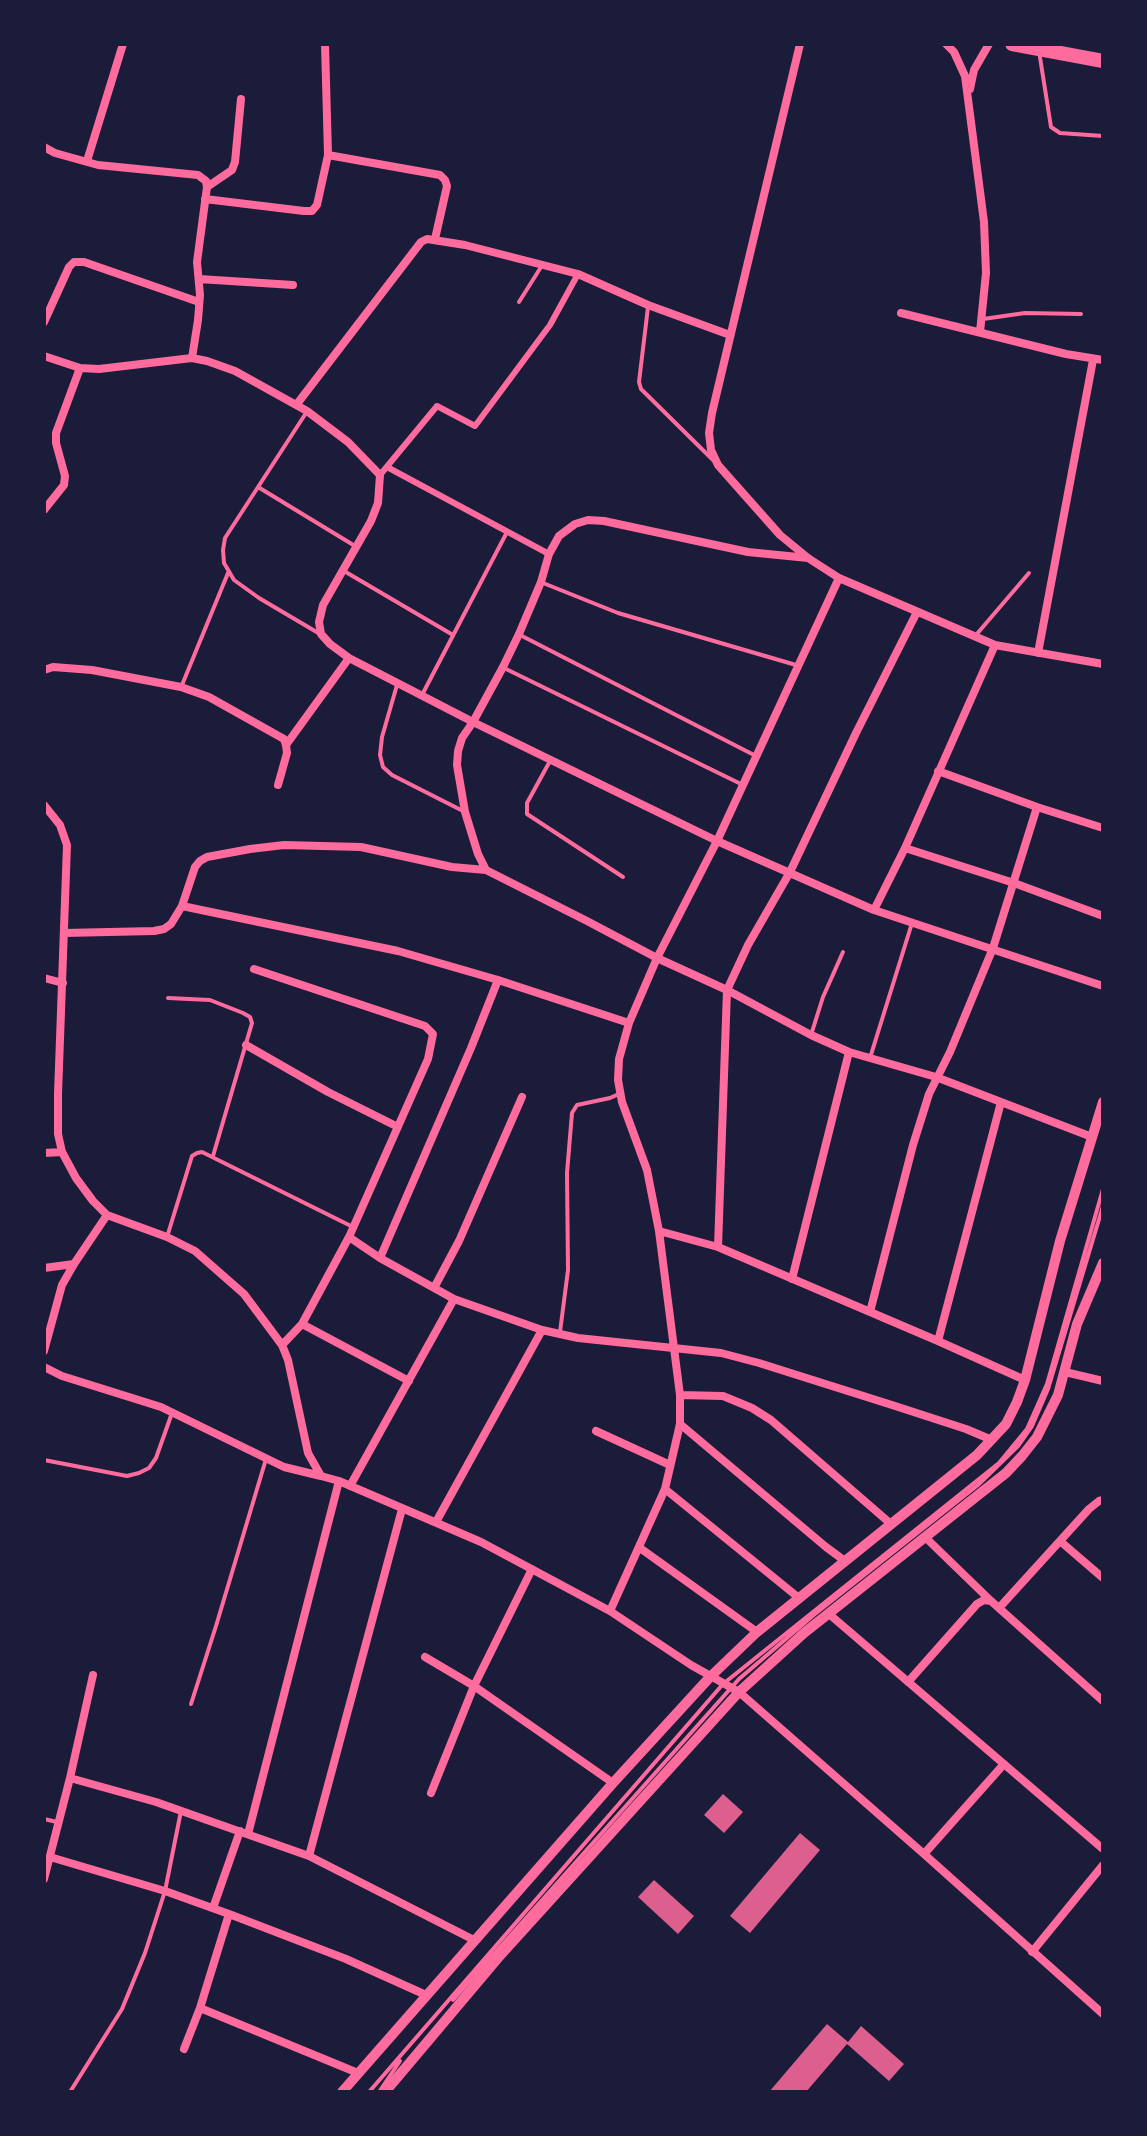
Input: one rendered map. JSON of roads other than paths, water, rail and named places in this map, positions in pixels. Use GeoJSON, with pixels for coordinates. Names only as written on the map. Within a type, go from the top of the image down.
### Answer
{"type":"FeatureCollection","features":[{"type":"Feature","properties":{"kind":"highway"},"geometry":{"type":"LineString","coordinates":[[1012,44],[1103,61]]}},
{"type":"Feature","properties":{"kind":"street"},"geometry":{"type":"LineString","coordinates":[[87,161],[123,44]]}},
{"type":"Feature","properties":{"kind":"street"},"geometry":{"type":"LineString","coordinates":[[205,199],[312,211],[317,205],[328,155],[325,44]]}},
{"type":"Feature","properties":{"kind":"street"},"geometry":{"type":"LineString","coordinates":[[946,44],[954,52],[969,94],[986,243],[980,332]]}},
{"type":"Feature","properties":{"kind":"street"},"geometry":{"type":"LineString","coordinates":[[969,94],[974,70],[989,44]]}},
{"type":"Feature","properties":{"kind":"street"},"geometry":{"type":"LineString","coordinates":[[799,46],[709,433],[711,450],[718,465],[780,535],[839,578],[995,645],[1103,664]]}},
{"type":"Feature","properties":{"kind":"street"},"geometry":{"type":"LineString","coordinates":[[207,187],[232,170],[241,99]]}},
{"type":"Feature","properties":{"kind":"street"},"geometry":{"type":"LineString","coordinates":[[44,147],[87,161],[139,170],[198,175],[206,181],[197,262],[199,302],[192,358]]}},
{"type":"Feature","properties":{"kind":"street"},"geometry":{"type":"LineString","coordinates":[[328,155],[440,175],[447,186],[435,239]]}},
{"type":"Feature","properties":{"kind":"street"},"geometry":{"type":"LineString","coordinates":[[297,404],[421,242],[435,239],[578,274],[648,305],[730,335]]}},
{"type":"Feature","properties":{"kind":"street"},"geometry":{"type":"LineString","coordinates":[[44,322],[74,262],[84,262],[199,302]]}},
{"type":"Feature","properties":{"kind":"street"},"geometry":{"type":"LineString","coordinates":[[578,274],[550,325],[475,426],[437,406],[380,475],[378,503],[323,605],[319,622],[321,634],[349,658],[717,841],[874,910],[1103,986]]}},
{"type":"Feature","properties":{"kind":"street"},"geometry":{"type":"LineString","coordinates":[[199,279],[293,285]]}},
{"type":"Feature","properties":{"kind":"street"},"geometry":{"type":"LineString","coordinates":[[901,313],[1098,360],[1038,653]]}},
{"type":"Feature","properties":{"kind":"street"},"geometry":{"type":"LineString","coordinates":[[44,356],[80,368],[99,369],[192,358],[207,361],[235,371],[297,404],[348,442],[380,475]]}},
{"type":"Feature","properties":{"kind":"street"},"geometry":{"type":"LineString","coordinates":[[44,510],[64,485],[56,433],[80,368]]}},
{"type":"Feature","properties":{"kind":"street"},"geometry":{"type":"LineString","coordinates":[[387,467],[549,554]]}},
{"type":"Feature","properties":{"kind":"street"},"geometry":{"type":"LineString","coordinates":[[486,870],[465,812],[457,765],[458,751],[462,738],[519,634],[549,554],[559,536],[575,524],[588,520],[604,521],[748,552],[808,558]]}},
{"type":"Feature","properties":{"kind":"street"},"geometry":{"type":"LineString","coordinates":[[610,1611],[665,1489],[680,1424],[680,1395],[659,1231],[647,1170],[621,1093],[619,1059],[629,1023],[657,958],[717,841],[839,578]]}},
{"type":"Feature","properties":{"kind":"street"},"geometry":{"type":"LineString","coordinates":[[718,1247],[727,990],[748,945],[790,872],[917,612]]}},
{"type":"Feature","properties":{"kind":"street"},"geometry":{"type":"LineString","coordinates":[[874,910],[905,848],[995,645]]}},
{"type":"Feature","properties":{"kind":"street"},"geometry":{"type":"LineString","coordinates":[[286,745],[349,658]]}},
{"type":"Feature","properties":{"kind":"street"},"geometry":{"type":"LineString","coordinates":[[44,670],[53,667],[92,670],[181,687],[209,697],[284,739],[287,753],[278,785]]}},
{"type":"Feature","properties":{"kind":"street"},"geometry":{"type":"LineString","coordinates":[[938,771],[1103,828]]}},
{"type":"Feature","properties":{"kind":"street"},"geometry":{"type":"LineString","coordinates":[[44,805],[60,825],[67,845],[58,1094],[58,1134],[62,1152],[76,1178],[107,1215],[195,1251],[244,1294],[282,1345],[308,1453],[321,1476]]}},
{"type":"Feature","properties":{"kind":"street"},"geometry":{"type":"LineString","coordinates":[[870,1312],[929,1094],[993,948],[1037,807]]}},
{"type":"Feature","properties":{"kind":"street"},"geometry":{"type":"LineString","coordinates":[[64,933],[164,929],[171,924],[182,906],[195,867],[200,861],[250,849],[284,845],[361,847],[452,867],[486,870],[849,1052],[936,1077],[1092,1137]]}},
{"type":"Feature","properties":{"kind":"street"},"geometry":{"type":"LineString","coordinates":[[905,848],[1103,916]]}},
{"type":"Feature","properties":{"kind":"street"},"geometry":{"type":"LineString","coordinates":[[182,906],[398,951],[629,1023]]}},
{"type":"Feature","properties":{"kind":"street"},"geometry":{"type":"LineString","coordinates":[[254,969],[425,1026],[433,1034],[428,1059],[349,1237],[302,1324],[282,1345]]}},
{"type":"Feature","properties":{"kind":"street"},"geometry":{"type":"LineString","coordinates":[[44,978],[63,983]]}},
{"type":"Feature","properties":{"kind":"street"},"geometry":{"type":"LineString","coordinates":[[380,1258],[498,980]]}},
{"type":"Feature","properties":{"kind":"street"},"geometry":{"type":"LineString","coordinates":[[246,1045],[328,1092],[398,1127]]}},
{"type":"Feature","properties":{"kind":"street"},"geometry":{"type":"LineString","coordinates":[[792,1279],[849,1052]]}},
{"type":"Feature","properties":{"kind":"street"},"geometry":{"type":"LineString","coordinates":[[434,1288],[478,1200],[522,1097]]}},
{"type":"Feature","properties":{"kind":"street"},"geometry":{"type":"LineString","coordinates":[[938,1341],[1001,1102]]}},
{"type":"Feature","properties":{"kind":"street"},"geometry":{"type":"LineString","coordinates":[[342,2092],[710,1677],[757,1632],[977,1455],[1006,1424],[1025,1380],[1060,1241],[1103,1102]]}},
{"type":"Feature","properties":{"kind":"street"},"geometry":{"type":"LineString","coordinates":[[44,1153],[62,1152]]}},
{"type":"Feature","properties":{"kind":"street"},"geometry":{"type":"LineString","coordinates":[[44,1351],[62,1285],[107,1215]]}},
{"type":"Feature","properties":{"kind":"street"},"geometry":{"type":"LineString","coordinates":[[659,1231],[718,1247],[1025,1380]]}},
{"type":"Feature","properties":{"kind":"street"},"geometry":{"type":"LineString","coordinates":[[349,1237],[454,1299],[542,1330],[578,1338],[721,1353],[966,1429],[992,1440]]}},
{"type":"Feature","properties":{"kind":"street"},"geometry":{"type":"LineString","coordinates":[[385,2092],[731,1688],[1006,1473],[1022,1456],[1049,1417],[1077,1324],[1103,1263]]}},
{"type":"Feature","properties":{"kind":"street"},"geometry":{"type":"LineString","coordinates":[[44,1268],[74,1264]]}},
{"type":"Feature","properties":{"kind":"street"},"geometry":{"type":"LineString","coordinates":[[350,1486],[454,1299]]}},
{"type":"Feature","properties":{"kind":"street"},"geometry":{"type":"LineString","coordinates":[[302,1324],[409,1381]]}},
{"type":"Feature","properties":{"kind":"street"},"geometry":{"type":"LineString","coordinates":[[436,1522],[542,1330]]}},
{"type":"Feature","properties":{"kind":"street"},"geometry":{"type":"LineString","coordinates":[[44,1367],[62,1376],[161,1407],[284,1467],[339,1481],[436,1522],[610,1611],[731,1688],[1103,2014]]}},
{"type":"Feature","properties":{"kind":"street"},"geometry":{"type":"LineString","coordinates":[[1065,1372],[1103,1381]]}},
{"type":"Feature","properties":{"kind":"street"},"geometry":{"type":"LineString","coordinates":[[680,1395],[723,1396],[752,1408],[771,1420],[891,1524]]}},
{"type":"Feature","properties":{"kind":"street"},"geometry":{"type":"LineString","coordinates":[[680,1424],[845,1561]]}},
{"type":"Feature","properties":{"kind":"street"},"geometry":{"type":"LineString","coordinates":[[596,1431],[670,1465]]}},
{"type":"Feature","properties":{"kind":"street"},"geometry":{"type":"LineString","coordinates":[[213,1908],[244,1833],[339,1481]]}},
{"type":"Feature","properties":{"kind":"street"},"geometry":{"type":"LineString","coordinates":[[665,1489],[799,1598]]}},
{"type":"Feature","properties":{"kind":"street"},"geometry":{"type":"LineString","coordinates":[[995,1605],[1089,1509],[1103,1500]]}},
{"type":"Feature","properties":{"kind":"street"},"geometry":{"type":"LineString","coordinates":[[309,1856],[402,1509]]}},
{"type":"Feature","properties":{"kind":"street"},"geometry":{"type":"LineString","coordinates":[[925,1537],[995,1605],[1103,1701]]}},
{"type":"Feature","properties":{"kind":"street"},"geometry":{"type":"LineString","coordinates":[[1060,1541],[1103,1578]]}},
{"type":"Feature","properties":{"kind":"street"},"geometry":{"type":"LineString","coordinates":[[640,1548],[757,1632]]}},
{"type":"Feature","properties":{"kind":"street"},"geometry":{"type":"LineString","coordinates":[[431,1793],[474,1686],[532,1569]]}},
{"type":"Feature","properties":{"kind":"street"},"geometry":{"type":"LineString","coordinates":[[908,1682],[977,1604],[984,1600],[995,1605]]}},
{"type":"Feature","properties":{"kind":"street"},"geometry":{"type":"LineString","coordinates":[[829,1614],[1103,1849]]}},
{"type":"Feature","properties":{"kind":"street"},"geometry":{"type":"LineString","coordinates":[[425,1657],[474,1686],[613,1783]]}},
{"type":"Feature","properties":{"kind":"street"},"geometry":{"type":"LineString","coordinates":[[44,1879],[93,1675]]}},
{"type":"Feature","properties":{"kind":"street"},"geometry":{"type":"LineString","coordinates":[[924,1854],[1004,1764]]}},
{"type":"Feature","properties":{"kind":"street"},"geometry":{"type":"LineString","coordinates":[[70,1778],[181,1811],[309,1856],[474,1940]]}},
{"type":"Feature","properties":{"kind":"street"},"geometry":{"type":"LineString","coordinates":[[50,1857],[213,1908],[346,1959],[426,1995]]}},
{"type":"Feature","properties":{"kind":"street"},"geometry":{"type":"LineString","coordinates":[[1032,1952],[1103,1865]]}},
{"type":"Feature","properties":{"kind":"street"},"geometry":{"type":"LineString","coordinates":[[184,2049],[229,1914]]}},
{"type":"Feature","properties":{"kind":"street"},"geometry":{"type":"LineString","coordinates":[[200,2008],[358,2073]]}},
{"type":"Feature","properties":{"kind":"lane"},"geometry":{"type":"LineString","coordinates":[[1039,49],[1051,127],[1060,133],[1103,136]]}},
{"type":"Feature","properties":{"kind":"lane"},"geometry":{"type":"LineString","coordinates":[[519,302],[543,265]]}},
{"type":"Feature","properties":{"kind":"lane"},"geometry":{"type":"LineString","coordinates":[[648,305],[639,382],[641,389],[718,465]]}},
{"type":"Feature","properties":{"kind":"lane"},"geometry":{"type":"LineString","coordinates":[[982,319],[1025,313],[1081,314]]}},
{"type":"Feature","properties":{"kind":"lane"},"geometry":{"type":"LineString","coordinates":[[307,411],[225,538],[223,550],[228,573],[234,580],[321,634]]}},
{"type":"Feature","properties":{"kind":"lane"},"geometry":{"type":"LineString","coordinates":[[258,487],[357,547]]}},
{"type":"Feature","properties":{"kind":"lane"},"geometry":{"type":"LineString","coordinates":[[422,695],[507,532]]}},
{"type":"Feature","properties":{"kind":"lane"},"geometry":{"type":"LineString","coordinates":[[344,571],[453,635]]}},
{"type":"Feature","properties":{"kind":"lane"},"geometry":{"type":"LineString","coordinates":[[181,687],[228,573]]}},
{"type":"Feature","properties":{"kind":"lane"},"geometry":{"type":"LineString","coordinates":[[974,638],[1029,573]]}},
{"type":"Feature","properties":{"kind":"lane"},"geometry":{"type":"LineString","coordinates":[[541,582],[618,613],[799,666]]}},
{"type":"Feature","properties":{"kind":"lane"},"geometry":{"type":"LineString","coordinates":[[519,634],[756,756]]}},
{"type":"Feature","properties":{"kind":"lane"},"geometry":{"type":"LineString","coordinates":[[503,667],[743,785]]}},
{"type":"Feature","properties":{"kind":"lane"},"geometry":{"type":"LineString","coordinates":[[397,682],[382,737],[380,755],[383,767],[392,775],[465,812]]}},
{"type":"Feature","properties":{"kind":"lane"},"geometry":{"type":"LineString","coordinates":[[552,759],[527,803],[527,814],[623,877]]}},
{"type":"Feature","properties":{"kind":"lane"},"geometry":{"type":"LineString","coordinates":[[870,1058],[912,923]]}},
{"type":"Feature","properties":{"kind":"lane"},"geometry":{"type":"LineString","coordinates":[[811,1035],[823,997],[843,952]]}},
{"type":"Feature","properties":{"kind":"lane"},"geometry":{"type":"LineString","coordinates":[[168,998],[210,1000],[243,1013],[250,1017],[252,1023],[213,1156]]}},
{"type":"Feature","properties":{"kind":"lane"},"geometry":{"type":"LineString","coordinates":[[559,1334],[568,1270],[567,1173],[572,1113],[577,1105],[621,1093]]}},
{"type":"Feature","properties":{"kind":"lane"},"geometry":{"type":"LineString","coordinates":[[167,1237],[192,1156],[202,1152],[353,1227]]}},
{"type":"Feature","properties":{"kind":"lane"},"geometry":{"type":"LineString","coordinates":[[379,2092],[414,2043],[731,1688],[999,1463],[1027,1429],[1047,1384],[1103,1189]]}},
{"type":"Feature","properties":{"kind":"lane"},"geometry":{"type":"LineString","coordinates":[[369,2092],[731,1688],[815,1614],[978,1485],[1018,1446],[1032,1426],[1048,1389],[1103,1206]]}},
{"type":"Feature","properties":{"kind":"lane"},"geometry":{"type":"LineString","coordinates":[[44,1460],[127,1476],[139,1473],[149,1468],[156,1458],[172,1413]]}},
{"type":"Feature","properties":{"kind":"lane"},"geometry":{"type":"LineString","coordinates":[[191,1704],[266,1459]]}},
{"type":"Feature","properties":{"kind":"lane"},"geometry":{"type":"LineString","coordinates":[[70,2092],[122,2009],[145,1953],[165,1891],[181,1811]]}},
{"type":"Feature","properties":{"kind":"lane"},"geometry":{"type":"LineString","coordinates":[[44,1819],[59,1822]]}}]}
